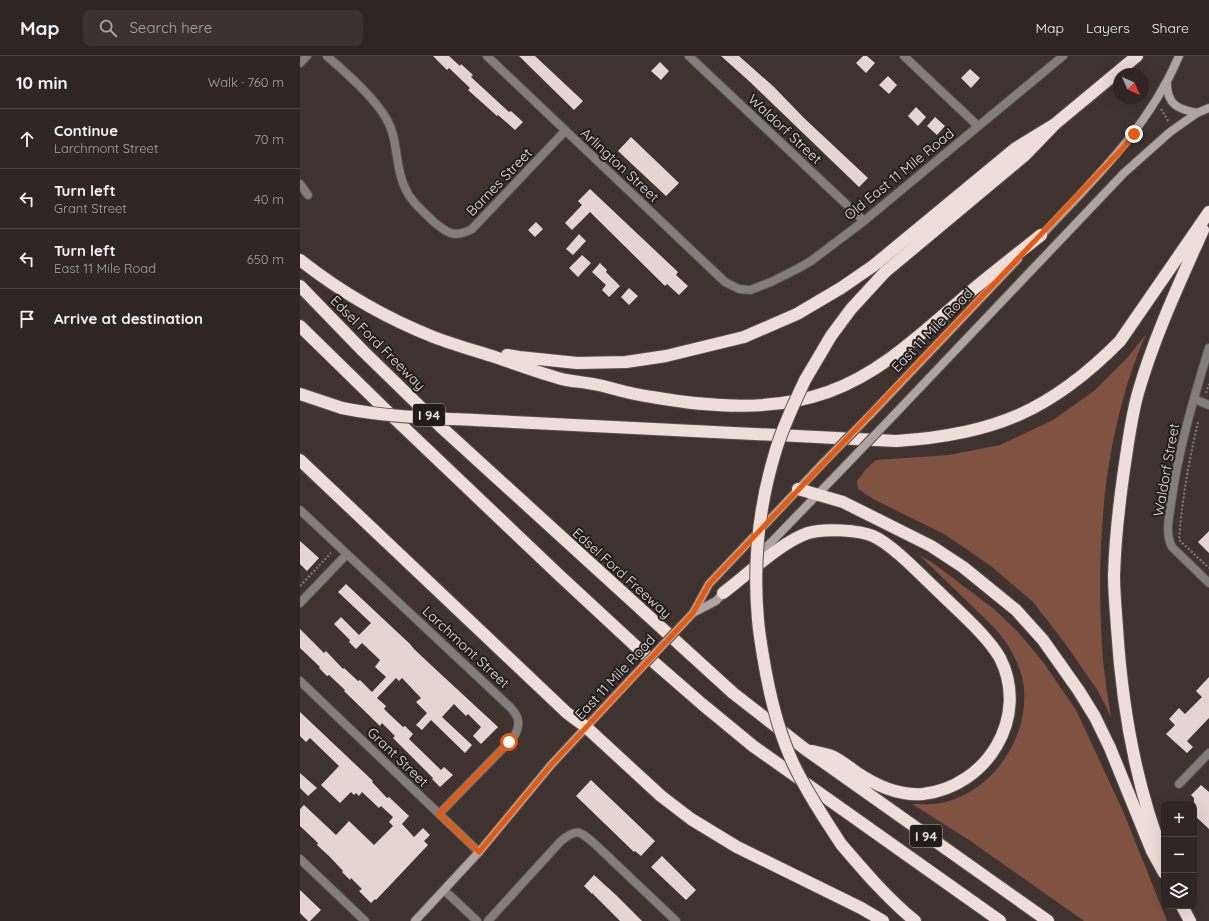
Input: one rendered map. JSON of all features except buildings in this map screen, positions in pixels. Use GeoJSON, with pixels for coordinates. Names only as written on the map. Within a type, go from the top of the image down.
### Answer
{"type":"FeatureCollection","features":[{"type":"Feature","properties":{"kind":"highway"},"geometry":{"type":"LineString","coordinates":[[915,921],[898,907],[877,886],[841,844],[823,817],[794,764],[784,742],[774,712],[767,685],[758,620],[756,583],[758,547],[763,508],[775,452],[787,420],[805,380],[831,336],[850,309],[885,272],[1024,156],[1055,124],[1137,56]]}},
{"type":"Feature","properties":{"kind":"highway"},"geometry":{"type":"LineString","coordinates":[[453,344],[519,357],[576,363],[626,362],[666,356],[744,337],[797,314],[842,288],[873,266],[1016,148],[1055,124]]}},
{"type":"Feature","properties":{"kind":"highway"},"geometry":{"type":"LineString","coordinates":[[300,394],[342,408],[369,413],[403,416],[896,441],[957,435],[1002,422],[1051,399],[1109,353],[1120,341],[1209,212]]}},
{"type":"Feature","properties":{"kind":"highway"},"geometry":{"type":"LineString","coordinates":[[1161,848],[1136,771],[1124,700],[1118,651],[1114,577],[1117,529],[1128,442],[1140,388],[1151,352],[1175,292],[1209,217]]}},
{"type":"Feature","properties":{"kind":"highway"},"geometry":{"type":"LineString","coordinates":[[300,260],[328,282],[371,308],[437,339],[566,380],[650,397],[704,404],[751,405],[808,398],[829,392],[881,365],[914,340],[986,278],[1041,235]]}},
{"type":"Feature","properties":{"kind":"highway","name":"Edsel Ford Freeway"},"geometry":{"type":"LineString","coordinates":[[300,286],[363,351],[434,420],[732,693],[805,749],[1048,921]]}},
{"type":"Feature","properties":{"kind":"highway","name":"I 94"},"geometry":{"type":"LineString","coordinates":[[300,326],[398,422],[559,575],[641,651],[702,704],[753,746],[1000,921]]}},
{"type":"Feature","properties":{"kind":"highway"},"geometry":{"type":"LineString","coordinates":[[300,460],[568,713],[586,727],[661,796],[704,828],[737,847],[861,908],[883,921]]}},
{"type":"Feature","properties":{"kind":"highway"},"geometry":{"type":"LineString","coordinates":[[798,489],[843,502],[931,546],[963,567],[1011,605],[1043,640],[1079,691],[1095,717],[1110,748],[1152,851],[1161,868]]}},
{"type":"Feature","properties":{"kind":"highway"},"geometry":{"type":"LineString","coordinates":[[723,593],[783,546],[809,532],[833,530],[862,533],[887,544],[918,572],[972,624],[1000,658],[1007,676],[1010,690],[1008,716],[1004,730],[990,757],[980,768],[966,779],[952,787],[922,794],[903,792],[882,787],[869,781],[834,758],[805,749]]}},
{"type":"Feature","properties":{"kind":"highway"},"geometry":{"type":"LineString","coordinates":[[1184,909],[1190,921]]}},
{"type":"Feature","properties":{"kind":"main road","name":"East 11 Mile Road"},"geometry":{"type":"LineString","coordinates":[[415,921],[479,852],[551,765],[693,613],[709,584],[1121,150],[1148,114],[1179,56]]}},
{"type":"Feature","properties":{"kind":"main road"},"geometry":{"type":"LineString","coordinates":[[1167,80],[1167,90],[1170,98],[1176,106],[1197,113]]}},
{"type":"Feature","properties":{"kind":"main road","name":"East 11 Mile Road"},"geometry":{"type":"LineString","coordinates":[[693,613],[716,601],[1124,173],[1170,132],[1197,113],[1209,108]]}},
{"type":"Feature","properties":{"kind":"street"},"geometry":{"type":"LineString","coordinates":[[300,63],[307,56]]}},
{"type":"Feature","properties":{"kind":"street","name":"Barnes Street"},"geometry":{"type":"LineString","coordinates":[[328,56],[371,98],[385,117],[393,133],[402,179],[410,197],[416,205],[442,229],[452,234],[457,234],[472,229],[565,132]]}},
{"type":"Feature","properties":{"kind":"street","name":"Arlington Street"},"geometry":{"type":"LineString","coordinates":[[486,56],[725,282],[739,289]]}},
{"type":"Feature","properties":{"kind":"street","name":"Waldorf Street"},"geometry":{"type":"LineString","coordinates":[[689,56],[864,221]]}},
{"type":"Feature","properties":{"kind":"street"},"geometry":{"type":"LineString","coordinates":[[904,56],[978,126]]}},
{"type":"Feature","properties":{"kind":"street","name":"Old East 11 Mile Road"},"geometry":{"type":"LineString","coordinates":[[739,289],[750,290],[758,288],[797,269],[824,252],[864,221],[1063,56]]}},
{"type":"Feature","properties":{"kind":"street"},"geometry":{"type":"LineString","coordinates":[[300,184],[308,195]]}},
{"type":"Feature","properties":{"kind":"street","name":"Waldorf Street"},"geometry":{"type":"LineString","coordinates":[[1209,348],[1182,441],[1174,482],[1169,524],[1169,541],[1172,547],[1209,583]]}},
{"type":"Feature","properties":{"kind":"street"},"geometry":{"type":"LineString","coordinates":[[1194,399],[1206,404]]}},
{"type":"Feature","properties":{"kind":"street","name":"Larchmont Street"},"geometry":{"type":"LineString","coordinates":[[300,510],[510,707],[517,716],[519,727],[513,738],[439,814]]}},
{"type":"Feature","properties":{"kind":"street"},"geometry":{"type":"LineString","coordinates":[[300,603],[347,554]]}},
{"type":"Feature","properties":{"kind":"street","name":"Grant Street"},"geometry":{"type":"LineString","coordinates":[[300,681],[479,852]]}},
{"type":"Feature","properties":{"kind":"street"},"geometry":{"type":"LineString","coordinates":[[1179,784],[1209,752]]}},
{"type":"Feature","properties":{"kind":"street"},"geometry":{"type":"LineString","coordinates":[[488,921],[560,842],[574,832],[585,835],[676,921]]}},
{"type":"Feature","properties":{"kind":"street"},"geometry":{"type":"LineString","coordinates":[[300,859],[365,921]]}},
{"type":"Feature","properties":{"kind":"street"},"geometry":{"type":"LineString","coordinates":[[444,890],[478,921]]}},
{"type":"Feature","properties":{"kind":"path"},"geometry":{"type":"LineString","coordinates":[[1159,106],[1171,124]]}},
{"type":"Feature","properties":{"kind":"path"},"geometry":{"type":"LineString","coordinates":[[1206,404],[1209,384]]}},
{"type":"Feature","properties":{"kind":"path"},"geometry":{"type":"LineString","coordinates":[[1198,419],[1185,482],[1179,540],[1209,568]]}},
{"type":"Feature","properties":{"kind":"path"},"geometry":{"type":"LineString","coordinates":[[300,586],[331,553]]}},
{"type":"Feature","properties":{"kind":"shaded area"},"geometry":{"type":"Polygon","coordinates":[[[1146,334],[1131,373],[1120,412],[1111,453],[1101,536],[1100,577],[1103,660],[1111,717],[1098,691],[1064,642],[1033,602],[991,566],[944,534],[875,500],[858,489],[857,481],[866,469],[876,460],[949,455],[1000,445],[1053,420],[1094,391],[1128,357],[1146,334]]]}},
{"type":"Feature","properties":{"kind":"shaded area"},"geometry":{"type":"Polygon","coordinates":[[[919,555],[933,563],[994,609],[1019,633],[1043,662],[1076,710],[1123,811],[1167,921],[1084,921],[969,840],[912,804],[933,804],[946,802],[979,786],[993,773],[1014,743],[1020,726],[1024,707],[1022,677],[1012,652],[998,632],[919,555]]]}},
{"type":"Feature","properties":{"kind":"route"},"geometry":{"type":"LineString","coordinates":[[509,742],[439,814],[479,852],[551,765],[693,613],[709,584],[1041,235],[1121,150],[1134,134]]}}]}
